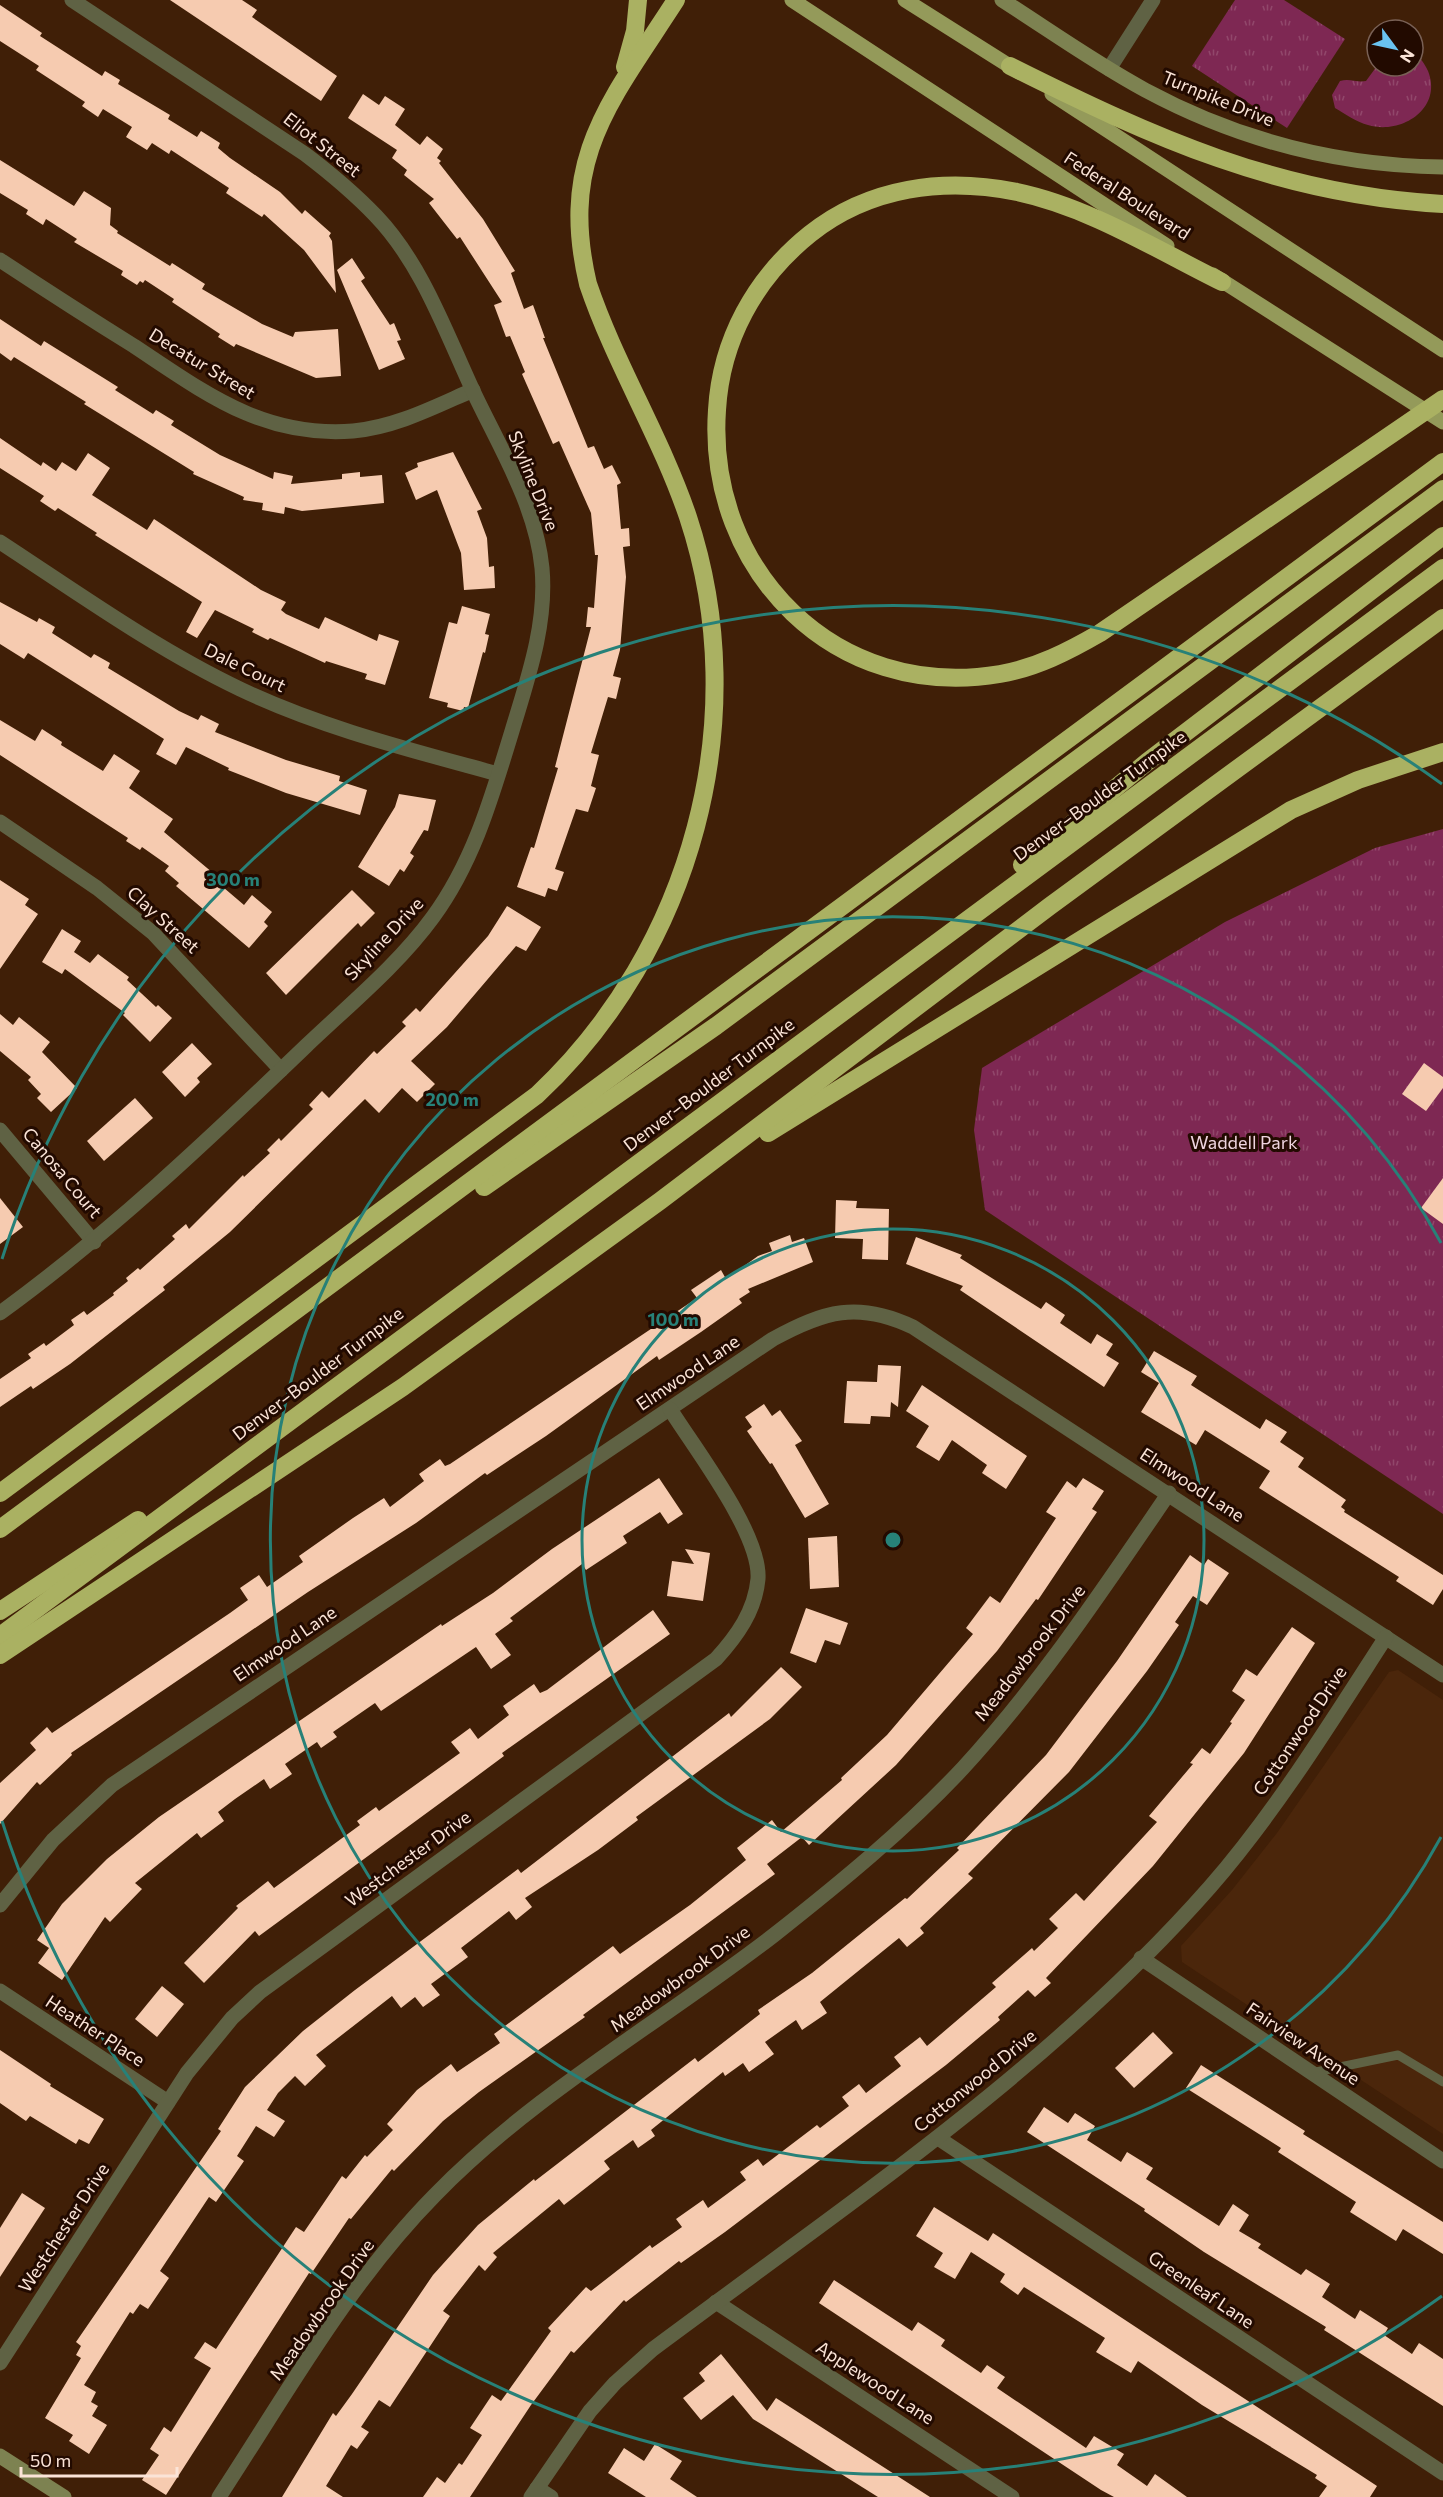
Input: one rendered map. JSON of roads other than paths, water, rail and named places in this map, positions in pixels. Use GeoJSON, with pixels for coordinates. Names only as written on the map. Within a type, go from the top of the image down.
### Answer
{"type":"FeatureCollection","features":[{"type":"Feature","properties":{"kind":"highway"},"geometry":{"type":"LineString","coordinates":[[615,94],[630,51],[638,0]]}},
{"type":"Feature","properties":{"kind":"highway"},"geometry":{"type":"LineString","coordinates":[[0,1493],[537,1095],[574,1057],[621,995],[674,895],[698,826],[711,749],[715,712],[714,636],[700,559],[687,516],[594,303],[582,260],[577,211],[582,173],[596,132],[615,94],[676,0]]}},
{"type":"Feature","properties":{"kind":"highway"},"geometry":{"type":"LineString","coordinates":[[1010,66],[1115,118],[1245,169],[1350,194],[1443,204]]}},
{"type":"Feature","properties":{"kind":"highway"},"geometry":{"type":"LineString","coordinates":[[1222,282],[1070,208],[1017,192],[950,185],[908,188],[849,208],[796,245],[766,277],[734,330],[724,360],[718,391],[715,440],[718,474],[734,531],[746,555],[765,583],[799,620],[829,642],[861,659],[894,669],[934,676],[984,676],[1010,672],[1055,657],[1100,633],[1443,399]]}},
{"type":"Feature","properties":{"kind":"highway"},"geometry":{"type":"LineString","coordinates":[[0,1529],[1443,462]]}},
{"type":"Feature","properties":{"kind":"highway"},"geometry":{"type":"LineString","coordinates":[[268,1331],[525,1159],[716,1026],[1443,489]]}},
{"type":"Feature","properties":{"kind":"highway"},"geometry":{"type":"LineString","coordinates":[[883,982],[1124,781],[1443,536]]}},
{"type":"Feature","properties":{"kind":"highway","name":"Denver–Boulder Turnpike"},"geometry":{"type":"LineString","coordinates":[[0,1636],[1443,568]]}},
{"type":"Feature","properties":{"kind":"highway"},"geometry":{"type":"LineString","coordinates":[[0,1655],[386,1399],[660,1201],[1050,906],[1443,618]]}},
{"type":"Feature","properties":{"kind":"highway"},"geometry":{"type":"LineString","coordinates":[[660,1201],[863,1073],[1291,810],[1358,780],[1443,752]]}},
{"type":"Feature","properties":{"kind":"highway"},"geometry":{"type":"LineString","coordinates":[[0,1611],[283,1426]]}},
{"type":"Feature","properties":{"kind":"main road","name":"Federal Boulevard"},"geometry":{"type":"LineString","coordinates":[[792,0],[1222,282],[1349,360],[1443,422]]}},
{"type":"Feature","properties":{"kind":"main road"},"geometry":{"type":"LineString","coordinates":[[905,0],[1010,66],[1443,350]]}},
{"type":"Feature","properties":{"kind":"street","name":"Eliot Street"},"geometry":{"type":"LineString","coordinates":[[72,0],[305,153],[378,217],[419,276],[473,390]]}},
{"type":"Feature","properties":{"kind":"street","name":"Turnpike Drive"},"geometry":{"type":"LineString","coordinates":[[1002,0],[1109,69],[1186,111],[1261,140],[1311,153],[1357,161],[1443,167]]}},
{"type":"Feature","properties":{"kind":"street"},"geometry":{"type":"LineString","coordinates":[[1109,69],[1154,0]]}},
{"type":"Feature","properties":{"kind":"street","name":"Decatur Street"},"geometry":{"type":"LineString","coordinates":[[0,260],[216,400],[273,424],[322,432],[355,430],[404,420],[473,390]]}},
{"type":"Feature","properties":{"kind":"street","name":"Skyline Drive"},"geometry":{"type":"LineString","coordinates":[[0,1313],[94,1242],[281,1070],[378,977],[433,918],[458,880],[478,837],[498,774],[537,640],[542,609],[542,565],[535,531],[516,480],[473,390]]}},
{"type":"Feature","properties":{"kind":"street","name":"Dale Court"},"geometry":{"type":"LineString","coordinates":[[0,542],[172,652],[242,690],[315,721],[498,774]]}},
{"type":"Feature","properties":{"kind":"street","name":"Clay Street"},"geometry":{"type":"LineString","coordinates":[[0,822],[98,888],[153,933],[281,1070]]}},
{"type":"Feature","properties":{"kind":"street","name":"Canosa Court"},"geometry":{"type":"LineString","coordinates":[[0,1130],[94,1242]]}},
{"type":"Feature","properties":{"kind":"street","name":"Elmwood Lane"},"geometry":{"type":"LineString","coordinates":[[0,1905],[53,1840],[112,1785],[773,1339],[804,1322],[839,1312],[879,1314],[913,1327],[1443,1675]]}},
{"type":"Feature","properties":{"kind":"street","name":"Westchester Drive"},"geometry":{"type":"LineString","coordinates":[[0,2363],[168,2102],[210,2043],[260,1992],[706,1666],[731,1642],[746,1620],[754,1599],[758,1577],[754,1551],[737,1514],[670,1409]]}},
{"type":"Feature","properties":{"kind":"street","name":"Meadowbrook Drive"},"geometry":{"type":"LineString","coordinates":[[219,2497],[346,2304],[433,2196],[468,2163],[537,2107],[776,1934],[854,1870],[917,1814],[962,1768],[1050,1664],[1169,1493]]}},
{"type":"Feature","properties":{"kind":"street","name":"Cottonwood Drive"},"geometry":{"type":"LineString","coordinates":[[534,2493],[568,2440],[615,2383],[653,2349],[938,2138],[1045,2049],[1141,1959],[1211,1886],[1247,1841],[1325,1732],[1386,1637]]}},
{"type":"Feature","properties":{"kind":"street","name":"Fairview Avenue"},"geometry":{"type":"LineString","coordinates":[[1141,1959],[1443,2161]]}},
{"type":"Feature","properties":{"kind":"street","name":"Heather Place"},"geometry":{"type":"LineString","coordinates":[[0,1992],[168,2102]]}},
{"type":"Feature","properties":{"kind":"street","name":"Greenleaf Lane"},"geometry":{"type":"LineString","coordinates":[[938,2138],[1443,2473]]}},
{"type":"Feature","properties":{"kind":"street","name":"Applewood Lane"},"geometry":{"type":"LineString","coordinates":[[716,2302],[1012,2497]]}},
{"type":"Feature","properties":{"kind":"street"},"geometry":{"type":"LineString","coordinates":[[0,2456],[64,2497]]}},
{"type":"Feature","properties":{"kind":"street"},"geometry":{"type":"LineString","coordinates":[[534,2493],[551,2497]]}},
{"type":"Feature","properties":{"kind":"lane"},"geometry":{"type":"LineString","coordinates":[[1311,2073],[1398,2055],[1443,2082]]}},
{"type":"Feature","properties":{"kind":"park label","name":"Waddell Park"},"geometry":{"type":"Point","coordinates":[1244,1143]}}]}
